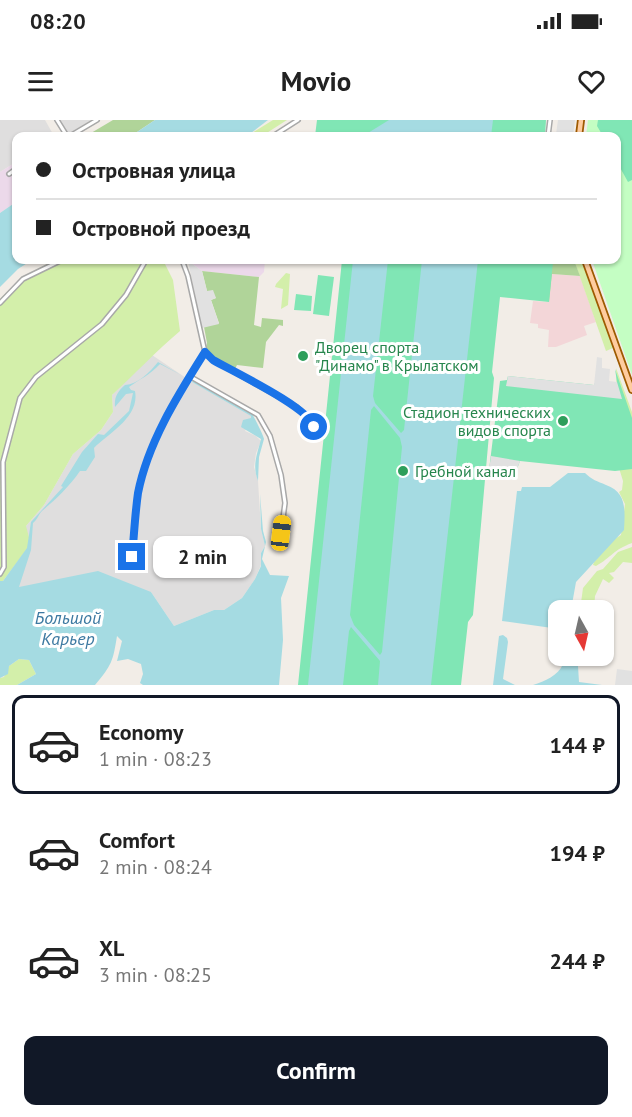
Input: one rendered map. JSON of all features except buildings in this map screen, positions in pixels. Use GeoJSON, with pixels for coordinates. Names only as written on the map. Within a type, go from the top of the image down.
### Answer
{"type":"FeatureCollection","features":[{"type":"Feature","properties":{"kind":"main road"},"geometry":{"type":"LineString","coordinates":[[586,264],[632,390]]}},
{"type":"Feature","properties":{"kind":"street"},"geometry":{"type":"LineString","coordinates":[[76,132],[97,120]]}},
{"type":"Feature","properties":{"kind":"street"},"geometry":{"type":"LineString","coordinates":[[279,132],[298,120]]}},
{"type":"Feature","properties":{"kind":"street"},"geometry":{"type":"LineString","coordinates":[[0,303],[23,279],[54,264]]}},
{"type":"Feature","properties":{"kind":"street"},"geometry":{"type":"LineString","coordinates":[[0,574],[4,567],[1,463],[15,410],[26,388],[36,377],[102,324],[126,295],[144,264]]}},
{"type":"Feature","properties":{"kind":"street"},"geometry":{"type":"LineString","coordinates":[[184,264],[205,352],[213,360],[297,407],[314,424]]}},
{"type":"Feature","properties":{"kind":"street"},"geometry":{"type":"LineString","coordinates":[[132,557],[139,492],[148,458],[165,421],[205,352]]}},
{"type":"Feature","properties":{"kind":"street"},"geometry":{"type":"LineString","coordinates":[[191,377],[258,415],[270,436],[281,475],[285,503],[281,533]]}},
{"type":"Feature","properties":{"kind":"shaded area"},"geometry":{"type":"Polygon","coordinates":[[[0,120],[45,120],[52,132],[12,132],[12,164],[0,172],[0,120]]]}},
{"type":"Feature","properties":{"kind":"shaded area"},"geometry":{"type":"Polygon","coordinates":[[[56,120],[91,120],[72,132],[65,132],[56,120]]]}},
{"type":"Feature","properties":{"kind":"shaded area"},"geometry":{"type":"Polygon","coordinates":[[[558,120],[575,120],[574,132],[556,132],[558,120]]]}},
{"type":"Feature","properties":{"kind":"shaded area"},"geometry":{"type":"Polygon","coordinates":[[[12,164],[12,205],[0,213],[0,172],[12,164]]]}},
{"type":"Feature","properties":{"kind":"shaded area"},"geometry":{"type":"Polygon","coordinates":[[[189,264],[202,271],[207,291],[213,290],[216,298],[211,300],[219,324],[202,328],[189,264]]]}},
{"type":"Feature","properties":{"kind":"shaded area"},"geometry":{"type":"Polygon","coordinates":[[[192,264],[265,264],[264,272],[259,277],[202,271],[192,264]]]}},
{"type":"Feature","properties":{"kind":"shaded area"},"geometry":{"type":"Polygon","coordinates":[[[552,274],[580,276],[596,322],[584,326],[587,335],[556,347],[548,347],[549,330],[538,328],[538,324],[530,323],[533,301],[549,302],[552,274]]]}},
{"type":"Feature","properties":{"kind":"shaded area"},"geometry":{"type":"Polygon","coordinates":[[[152,355],[192,382],[249,413],[252,418],[245,431],[261,441],[254,467],[258,481],[261,529],[265,546],[255,579],[242,598],[224,610],[214,610],[174,626],[151,592],[19,587],[26,526],[44,505],[73,454],[101,430],[113,412],[112,395],[152,355]]]}},
{"type":"Feature","properties":{"kind":"shaded area"},"geometry":{"type":"Polygon","coordinates":[[[597,357],[602,358],[602,368],[610,369],[609,381],[617,382],[622,399],[506,386],[508,376],[594,385],[597,357]]]}},
{"type":"Feature","properties":{"kind":"shaded area"},"geometry":{"type":"Polygon","coordinates":[[[491,456],[520,461],[517,469],[489,470],[491,456]]]}},
{"type":"Feature","properties":{"kind":"shaded area"},"geometry":{"type":"Polygon","coordinates":[[[617,669],[632,671],[632,685],[615,685],[617,669]]]}},
{"type":"Feature","properties":{"kind":"green space"},"geometry":{"type":"Polygon","coordinates":[[[113,120],[155,120],[137,132],[93,132],[113,120]]]}},
{"type":"Feature","properties":{"kind":"green space"},"geometry":{"type":"Polygon","coordinates":[[[273,120],[287,120],[268,132],[254,132],[273,120]]]}},
{"type":"Feature","properties":{"kind":"green space"},"geometry":{"type":"Polygon","coordinates":[[[317,120],[546,120],[545,132],[316,132],[317,120]]]}},
{"type":"Feature","properties":{"kind":"green space"},"geometry":{"type":"Polygon","coordinates":[[[588,120],[632,120],[632,375],[593,264],[621,264],[621,132],[586,132],[588,120]]]}},
{"type":"Feature","properties":{"kind":"green space"},"geometry":{"type":"Polygon","coordinates":[[[598,120],[632,120],[632,180],[628,182],[621,169],[621,132],[601,132],[597,126],[598,120]]]}},
{"type":"Feature","properties":{"kind":"green space"},"geometry":{"type":"Polygon","coordinates":[[[47,264],[165,264],[173,280],[180,331],[112,395],[113,412],[101,430],[73,454],[44,505],[26,526],[30,541],[27,549],[3,581],[0,581],[0,299],[22,277],[47,264]]]}},
{"type":"Feature","properties":{"kind":"green space","name":"Гребной канал"},"geometry":{"type":"Polygon","coordinates":[[[342,264],[553,264],[549,302],[500,297],[473,615],[468,622],[461,685],[298,685],[342,264]]]}},
{"type":"Feature","properties":{"kind":"green space"},"geometry":{"type":"Polygon","coordinates":[[[539,264],[576,264],[580,276],[552,274],[549,302],[539,264]]]}},
{"type":"Feature","properties":{"kind":"green space"},"geometry":{"type":"Polygon","coordinates":[[[575,264],[583,264],[613,348],[606,351],[575,264]]]}},
{"type":"Feature","properties":{"kind":"green space"},"geometry":{"type":"Polygon","coordinates":[[[202,271],[259,277],[254,325],[261,327],[262,318],[283,320],[283,326],[279,325],[266,342],[263,368],[237,365],[235,369],[215,358],[206,348],[204,327],[219,323],[211,300],[216,298],[207,291],[202,271]]]}},
{"type":"Feature","properties":{"kind":"green space"},"geometry":{"type":"Polygon","coordinates":[[[286,273],[290,274],[288,305],[281,309],[283,289],[275,287],[286,273]]]}},
{"type":"Feature","properties":{"kind":"green space"},"geometry":{"type":"Polygon","coordinates":[[[318,275],[334,277],[329,316],[313,314],[318,275]]]}},
{"type":"Feature","properties":{"kind":"green space"},"geometry":{"type":"Polygon","coordinates":[[[296,294],[312,296],[311,311],[294,310],[296,294]]]}},
{"type":"Feature","properties":{"kind":"green space"},"geometry":{"type":"Polygon","coordinates":[[[616,368],[632,412],[632,543],[596,566],[593,565],[594,562],[613,540],[621,535],[625,504],[619,492],[622,490],[623,481],[619,468],[616,368]]]}},
{"type":"Feature","properties":{"kind":"green space","name":"Стадион технических видов спорта"},"geometry":{"type":"Polygon","coordinates":[[[615,369],[632,418],[632,469],[615,471],[520,461],[517,469],[489,470],[500,381],[507,380],[508,376],[594,385],[595,383],[617,382],[615,369]]]}},
{"type":"Feature","properties":{"kind":"green space"},"geometry":{"type":"Polygon","coordinates":[[[632,547],[632,563],[623,562],[614,572],[609,573],[614,578],[609,583],[603,579],[595,600],[581,600],[583,588],[597,571],[603,569],[618,552],[632,547]]]}},
{"type":"Feature","properties":{"kind":"green space"},"geometry":{"type":"Polygon","coordinates":[[[19,659],[29,660],[36,674],[17,685],[0,685],[0,678],[4,677],[9,666],[19,659]]]}},
{"type":"Feature","properties":{"kind":"water"},"geometry":{"type":"Polygon","coordinates":[[[155,120],[268,120],[252,132],[137,132],[155,120]]]}},
{"type":"Feature","properties":{"kind":"water"},"geometry":{"type":"Polygon","coordinates":[[[389,120],[493,120],[492,132],[370,132],[389,120]]]}},
{"type":"Feature","properties":{"kind":"water"},"geometry":{"type":"Polygon","coordinates":[[[12,205],[12,264],[26,264],[0,287],[0,213],[12,205]]]}},
{"type":"Feature","properties":{"kind":"water","name":"Гребной канал"},"geometry":{"type":"Polygon","coordinates":[[[353,264],[388,264],[373,396],[375,403],[401,433],[404,430],[422,264],[478,264],[431,685],[378,685],[380,661],[351,627],[343,685],[308,685],[353,264]],[[374,406],[371,410],[350,615],[354,625],[380,655],[382,652],[402,447],[400,438],[374,406]]]}},
{"type":"Feature","properties":{"kind":"water","name":"Большой Карьер"},"geometry":{"type":"Polygon","coordinates":[[[158,362],[181,375],[160,364],[149,374],[129,387],[135,391],[135,400],[128,417],[94,448],[95,457],[86,471],[80,471],[33,523],[31,550],[19,587],[98,571],[151,592],[174,626],[214,610],[224,610],[242,598],[261,566],[261,553],[265,546],[261,529],[260,494],[266,542],[262,559],[270,575],[289,576],[281,598],[283,640],[279,685],[143,685],[140,683],[143,674],[141,664],[128,659],[117,661],[122,641],[117,636],[111,662],[95,685],[17,685],[36,674],[29,660],[19,659],[9,666],[8,674],[0,678],[0,581],[3,581],[27,548],[31,522],[63,487],[61,486],[82,452],[98,434],[104,435],[129,411],[133,393],[126,394],[115,407],[118,392],[125,385],[143,377],[158,362]]]}},
{"type":"Feature","properties":{"kind":"water"},"geometry":{"type":"Polygon","coordinates":[[[193,380],[251,412],[264,439],[259,457],[258,481],[255,465],[261,439],[241,427],[243,420],[251,416],[192,382],[193,380]]]}},
{"type":"Feature","properties":{"kind":"water"},"geometry":{"type":"Polygon","coordinates":[[[568,473],[585,473],[592,479],[613,488],[618,492],[623,503],[624,530],[576,582],[573,600],[548,600],[548,627],[502,621],[517,491],[521,491],[522,487],[550,487],[568,473]]]}},
{"type":"Feature","properties":{"kind":"water"},"geometry":{"type":"Polygon","coordinates":[[[503,635],[508,642],[503,679],[515,685],[493,685],[499,636],[503,635]]]}},
{"type":"Feature","properties":{"kind":"water"},"geometry":{"type":"Polygon","coordinates":[[[562,666],[578,666],[579,682],[602,685],[533,685],[546,680],[562,666]]]}},
{"type":"Feature","properties":{"kind":"place","name":"Дворец спорта \"Динамо\" в Крылатском"},"geometry":{"type":"Point","coordinates":[303,356]}},
{"type":"Feature","properties":{"kind":"place","name":"Стадион технических видов спорта"},"geometry":{"type":"Point","coordinates":[563,421]}},
{"type":"Feature","properties":{"kind":"place","name":"Гребной канал"},"geometry":{"type":"Point","coordinates":[403,471]}},
{"type":"Feature","properties":{"kind":"route"},"geometry":{"type":"LineString","coordinates":[[132,557],[139,492],[148,458],[165,421],[205,352],[213,360],[297,407],[306,414],[314,427]]}}]}
